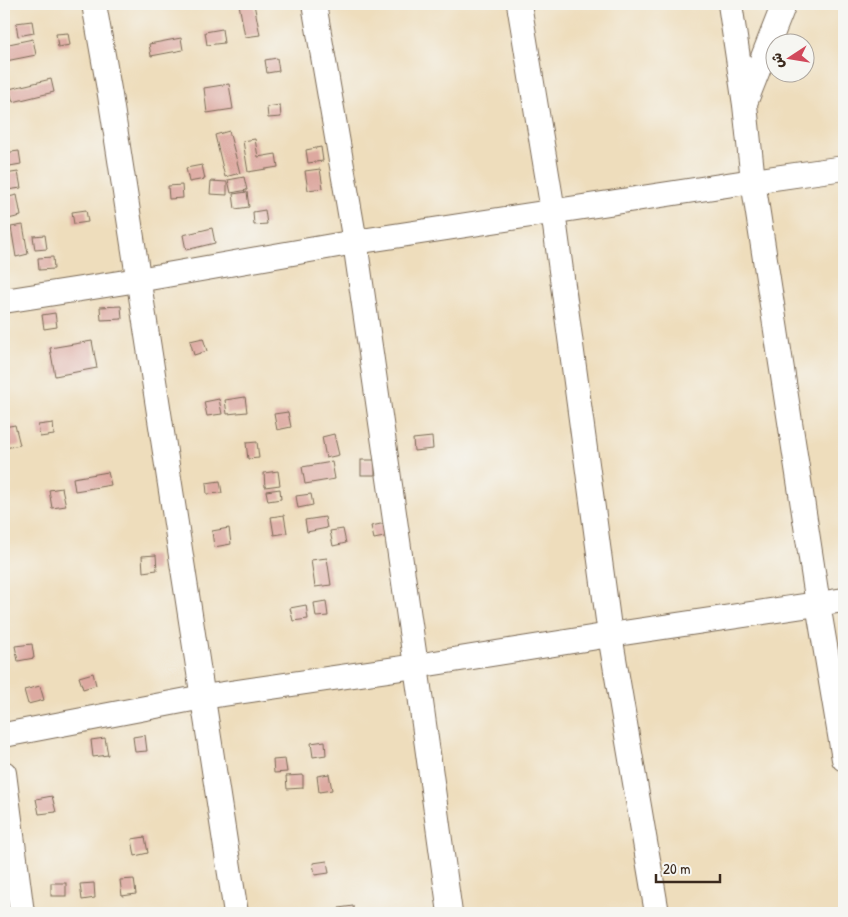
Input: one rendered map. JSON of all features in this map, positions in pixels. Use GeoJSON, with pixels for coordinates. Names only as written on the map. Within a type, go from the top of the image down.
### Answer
{"type":"FeatureCollection","features":[{"type":"Feature","properties":{"kind":"street"},"geometry":{"type":"LineString","coordinates":[[94,4],[110,95],[236,913]]}},
{"type":"Feature","properties":{"kind":"street"},"geometry":{"type":"LineString","coordinates":[[314,4],[355,242],[450,913]]}},
{"type":"Feature","properties":{"kind":"street"},"geometry":{"type":"LineString","coordinates":[[519,4],[553,211],[610,635],[657,913]]}},
{"type":"Feature","properties":{"kind":"street"},"geometry":{"type":"LineString","coordinates":[[730,4],[745,105],[753,181],[844,760]]}},
{"type":"Feature","properties":{"kind":"street"},"geometry":{"type":"LineString","coordinates":[[745,105],[784,4]]}},
{"type":"Feature","properties":{"kind":"street"},"geometry":{"type":"LineString","coordinates":[[4,301],[138,280],[355,242],[844,168]]}},
{"type":"Feature","properties":{"kind":"street"},"geometry":{"type":"LineString","coordinates":[[4,735],[203,697],[844,600]]}},
{"type":"Feature","properties":{"kind":"street"},"geometry":{"type":"LineString","coordinates":[[4,773],[22,913]]}},
{"type":"Feature","properties":{"kind":"building"},"geometry":{"type":"Polygon","coordinates":[[[239,4],[254,4],[260,35],[245,37],[239,4]]]}},
{"type":"Feature","properties":{"kind":"building"},"geometry":{"type":"Polygon","coordinates":[[[32,21],[34,33],[18,36],[16,23],[32,21]]]}},
{"type":"Feature","properties":{"kind":"building"},"geometry":{"type":"Polygon","coordinates":[[[222,29],[224,43],[207,45],[205,32],[222,29]]]}},
{"type":"Feature","properties":{"kind":"building"},"geometry":{"type":"Polygon","coordinates":[[[68,33],[70,45],[58,47],[56,34],[68,33]]]}},
{"type":"Feature","properties":{"kind":"building"},"geometry":{"type":"Polygon","coordinates":[[[181,38],[183,50],[151,56],[149,44],[181,38]]]}},
{"type":"Feature","properties":{"kind":"building"},"geometry":{"type":"Polygon","coordinates":[[[33,39],[36,55],[6,61],[4,45],[33,39]]]}},
{"type":"Feature","properties":{"kind":"building"},"geometry":{"type":"Polygon","coordinates":[[[277,58],[279,71],[267,73],[265,60],[277,58]]]}},
{"type":"Feature","properties":{"kind":"building"},"geometry":{"type":"Polygon","coordinates":[[[51,79],[54,92],[13,102],[9,89],[51,79]]]}},
{"type":"Feature","properties":{"kind":"building"},"geometry":{"type":"Polygon","coordinates":[[[229,84],[233,109],[207,113],[204,88],[229,84]]]}},
{"type":"Feature","properties":{"kind":"building"},"geometry":{"type":"Polygon","coordinates":[[[280,105],[281,117],[268,118],[267,107],[280,105]]]}},
{"type":"Feature","properties":{"kind":"building"},"geometry":{"type":"Polygon","coordinates":[[[229,131],[240,173],[225,177],[215,135],[229,131]]]}},
{"type":"Feature","properties":{"kind":"building"},"geometry":{"type":"Polygon","coordinates":[[[255,139],[258,157],[276,154],[278,167],[248,172],[243,141],[255,139]]]}},
{"type":"Feature","properties":{"kind":"building"},"geometry":{"type":"Polygon","coordinates":[[[321,147],[323,161],[308,163],[306,150],[321,147]]]}},
{"type":"Feature","properties":{"kind":"building"},"geometry":{"type":"Polygon","coordinates":[[[19,151],[21,164],[4,167],[4,153],[19,151]]]}},
{"type":"Feature","properties":{"kind":"building"},"geometry":{"type":"Polygon","coordinates":[[[202,165],[205,179],[189,182],[186,168],[202,165]]]}},
{"type":"Feature","properties":{"kind":"building"},"geometry":{"type":"Polygon","coordinates":[[[320,169],[323,188],[308,190],[305,171],[320,169]]]}},
{"type":"Feature","properties":{"kind":"building"},"geometry":{"type":"Polygon","coordinates":[[[18,172],[21,188],[7,190],[5,174],[18,172]]]}},
{"type":"Feature","properties":{"kind":"building"},"geometry":{"type":"Polygon","coordinates":[[[244,177],[247,190],[231,193],[228,180],[244,177]]]}},
{"type":"Feature","properties":{"kind":"building"},"geometry":{"type":"Polygon","coordinates":[[[211,181],[227,182],[227,195],[210,194],[211,181]]]}},
{"type":"Feature","properties":{"kind":"building"},"geometry":{"type":"Polygon","coordinates":[[[182,185],[183,198],[169,199],[168,186],[182,185]]]}},
{"type":"Feature","properties":{"kind":"building"},"geometry":{"type":"Polygon","coordinates":[[[247,192],[249,207],[235,209],[233,194],[247,192]]]}},
{"type":"Feature","properties":{"kind":"building"},"geometry":{"type":"Polygon","coordinates":[[[17,195],[21,216],[8,219],[4,198],[17,195]]]}},
{"type":"Feature","properties":{"kind":"building"},"geometry":{"type":"Polygon","coordinates":[[[86,210],[88,222],[74,224],[72,212],[86,210]]]}},
{"type":"Feature","properties":{"kind":"building"},"geometry":{"type":"Polygon","coordinates":[[[265,210],[267,224],[254,225],[253,212],[265,210]]]}},
{"type":"Feature","properties":{"kind":"building"},"geometry":{"type":"Polygon","coordinates":[[[23,225],[28,254],[16,257],[11,227],[23,225]]]}},
{"type":"Feature","properties":{"kind":"building"},"geometry":{"type":"Polygon","coordinates":[[[212,228],[215,243],[186,250],[183,235],[212,228]]]}},
{"type":"Feature","properties":{"kind":"building"},"geometry":{"type":"Polygon","coordinates":[[[45,235],[47,249],[35,250],[33,236],[45,235]]]}},
{"type":"Feature","properties":{"kind":"building"},"geometry":{"type":"Polygon","coordinates":[[[53,257],[54,269],[39,270],[38,258],[53,257]]]}},
{"type":"Feature","properties":{"kind":"building"},"geometry":{"type":"Polygon","coordinates":[[[121,306],[122,319],[101,320],[100,307],[121,306]]]}},
{"type":"Feature","properties":{"kind":"building"},"geometry":{"type":"Polygon","coordinates":[[[55,313],[57,327],[44,329],[42,315],[55,313]]]}},
{"type":"Feature","properties":{"kind":"building"},"geometry":{"type":"Polygon","coordinates":[[[203,338],[207,351],[194,355],[190,341],[203,338]]]}},
{"type":"Feature","properties":{"kind":"building"},"geometry":{"type":"Polygon","coordinates":[[[92,341],[97,368],[55,376],[50,348],[92,341]]]}},
{"type":"Feature","properties":{"kind":"building"},"geometry":{"type":"Polygon","coordinates":[[[245,397],[247,412],[227,414],[225,400],[245,397]]]}},
{"type":"Feature","properties":{"kind":"building"},"geometry":{"type":"Polygon","coordinates":[[[219,399],[222,414],[207,416],[204,402],[219,399]]]}},
{"type":"Feature","properties":{"kind":"building"},"geometry":{"type":"Polygon","coordinates":[[[288,412],[291,427],[277,430],[274,414],[288,412]]]}},
{"type":"Feature","properties":{"kind":"building"},"geometry":{"type":"Polygon","coordinates":[[[53,423],[54,435],[40,437],[38,425],[53,423]]]}},
{"type":"Feature","properties":{"kind":"building"},"geometry":{"type":"Polygon","coordinates":[[[15,425],[20,445],[5,448],[4,427],[15,425]]]}},
{"type":"Feature","properties":{"kind":"building"},"geometry":{"type":"Polygon","coordinates":[[[334,434],[339,455],[326,458],[322,437],[334,434]]]}},
{"type":"Feature","properties":{"kind":"building"},"geometry":{"type":"Polygon","coordinates":[[[432,437],[433,449],[414,451],[413,439],[432,437]]]}},
{"type":"Feature","properties":{"kind":"building"},"geometry":{"type":"Polygon","coordinates":[[[257,442],[259,458],[248,459],[246,443],[257,442]]]}},
{"type":"Feature","properties":{"kind":"building"},"geometry":{"type":"Polygon","coordinates":[[[361,460],[375,460],[375,475],[361,475],[361,460]]]}},
{"type":"Feature","properties":{"kind":"building"},"geometry":{"type":"Polygon","coordinates":[[[332,462],[335,479],[305,484],[302,467],[332,462]]]}},
{"type":"Feature","properties":{"kind":"building"},"geometry":{"type":"Polygon","coordinates":[[[278,471],[280,485],[265,487],[264,473],[278,471]]]}},
{"type":"Feature","properties":{"kind":"building"},"geometry":{"type":"Polygon","coordinates":[[[108,472],[111,485],[75,491],[73,478],[108,472]]]}},
{"type":"Feature","properties":{"kind":"building"},"geometry":{"type":"Polygon","coordinates":[[[220,481],[222,493],[207,494],[206,483],[220,481]]]}},
{"type":"Feature","properties":{"kind":"building"},"geometry":{"type":"Polygon","coordinates":[[[62,488],[66,506],[52,508],[49,490],[62,488]]]}},
{"type":"Feature","properties":{"kind":"building"},"geometry":{"type":"Polygon","coordinates":[[[280,489],[281,499],[268,501],[266,491],[280,489]]]}},
{"type":"Feature","properties":{"kind":"building"},"geometry":{"type":"Polygon","coordinates":[[[311,494],[313,505],[298,508],[296,496],[311,494]]]}},
{"type":"Feature","properties":{"kind":"building"},"geometry":{"type":"Polygon","coordinates":[[[284,515],[287,533],[274,535],[271,517],[284,515]]]}},
{"type":"Feature","properties":{"kind":"building"},"geometry":{"type":"Polygon","coordinates":[[[325,517],[327,528],[307,532],[305,520],[325,517]]]}},
{"type":"Feature","properties":{"kind":"building"},"geometry":{"type":"Polygon","coordinates":[[[386,523],[389,536],[374,539],[371,526],[386,523]]]}},
{"type":"Feature","properties":{"kind":"building"},"geometry":{"type":"Polygon","coordinates":[[[229,528],[231,544],[214,547],[212,531],[229,528]]]}},
{"type":"Feature","properties":{"kind":"building"},"geometry":{"type":"Polygon","coordinates":[[[343,529],[346,543],[333,546],[330,531],[343,529]]]}},
{"type":"Feature","properties":{"kind":"building"},"geometry":{"type":"Polygon","coordinates":[[[156,555],[157,570],[143,572],[142,556],[156,555]]]}},
{"type":"Feature","properties":{"kind":"building"},"geometry":{"type":"Polygon","coordinates":[[[327,558],[331,585],[315,587],[311,560],[327,558]]]}},
{"type":"Feature","properties":{"kind":"building"},"geometry":{"type":"Polygon","coordinates":[[[326,601],[328,616],[316,617],[314,603],[326,601]]]}},
{"type":"Feature","properties":{"kind":"building"},"geometry":{"type":"Polygon","coordinates":[[[306,605],[308,619],[293,621],[290,608],[306,605]]]}},
{"type":"Feature","properties":{"kind":"building"},"geometry":{"type":"Polygon","coordinates":[[[32,644],[34,658],[18,661],[15,646],[32,644]]]}},
{"type":"Feature","properties":{"kind":"building"},"geometry":{"type":"Polygon","coordinates":[[[93,673],[96,685],[83,689],[79,677],[93,673]]]}},
{"type":"Feature","properties":{"kind":"building"},"geometry":{"type":"Polygon","coordinates":[[[40,686],[44,700],[28,704],[24,690],[40,686]]]}},
{"type":"Feature","properties":{"kind":"building"},"geometry":{"type":"Polygon","coordinates":[[[145,735],[147,751],[135,752],[133,737],[145,735]]]}},
{"type":"Feature","properties":{"kind":"building"},"geometry":{"type":"Polygon","coordinates":[[[105,738],[108,755],[93,757],[91,740],[105,738]]]}},
{"type":"Feature","properties":{"kind":"building"},"geometry":{"type":"Polygon","coordinates":[[[325,741],[326,755],[313,757],[311,743],[325,741]]]}},
{"type":"Feature","properties":{"kind":"building"},"geometry":{"type":"Polygon","coordinates":[[[285,759],[287,772],[274,773],[273,760],[285,759]]]}},
{"type":"Feature","properties":{"kind":"building"},"geometry":{"type":"Polygon","coordinates":[[[329,774],[332,790],[319,792],[317,776],[329,774]]]}},
{"type":"Feature","properties":{"kind":"building"},"geometry":{"type":"Polygon","coordinates":[[[303,775],[303,788],[287,789],[286,776],[303,775]]]}},
{"type":"Feature","properties":{"kind":"building"},"geometry":{"type":"Polygon","coordinates":[[[52,796],[56,812],[39,814],[36,799],[52,796]]]}},
{"type":"Feature","properties":{"kind":"building"},"geometry":{"type":"Polygon","coordinates":[[[145,837],[148,853],[135,856],[132,839],[145,837]]]}},
{"type":"Feature","properties":{"kind":"building"},"geometry":{"type":"Polygon","coordinates":[[[327,861],[329,873],[315,875],[313,863],[327,861]]]}},
{"type":"Feature","properties":{"kind":"building"},"geometry":{"type":"Polygon","coordinates":[[[134,879],[136,894],[122,896],[120,880],[134,879]]]}},
{"type":"Feature","properties":{"kind":"building"},"geometry":{"type":"Polygon","coordinates":[[[51,883],[66,883],[66,896],[51,896],[51,883]]]}},
{"type":"Feature","properties":{"kind":"building"},"geometry":{"type":"Polygon","coordinates":[[[94,883],[95,898],[82,900],[80,884],[94,883]]]}},
{"type":"Feature","properties":{"kind":"building"},"geometry":{"type":"Polygon","coordinates":[[[353,906],[354,913],[340,913],[339,908],[353,906]]]}}]}
